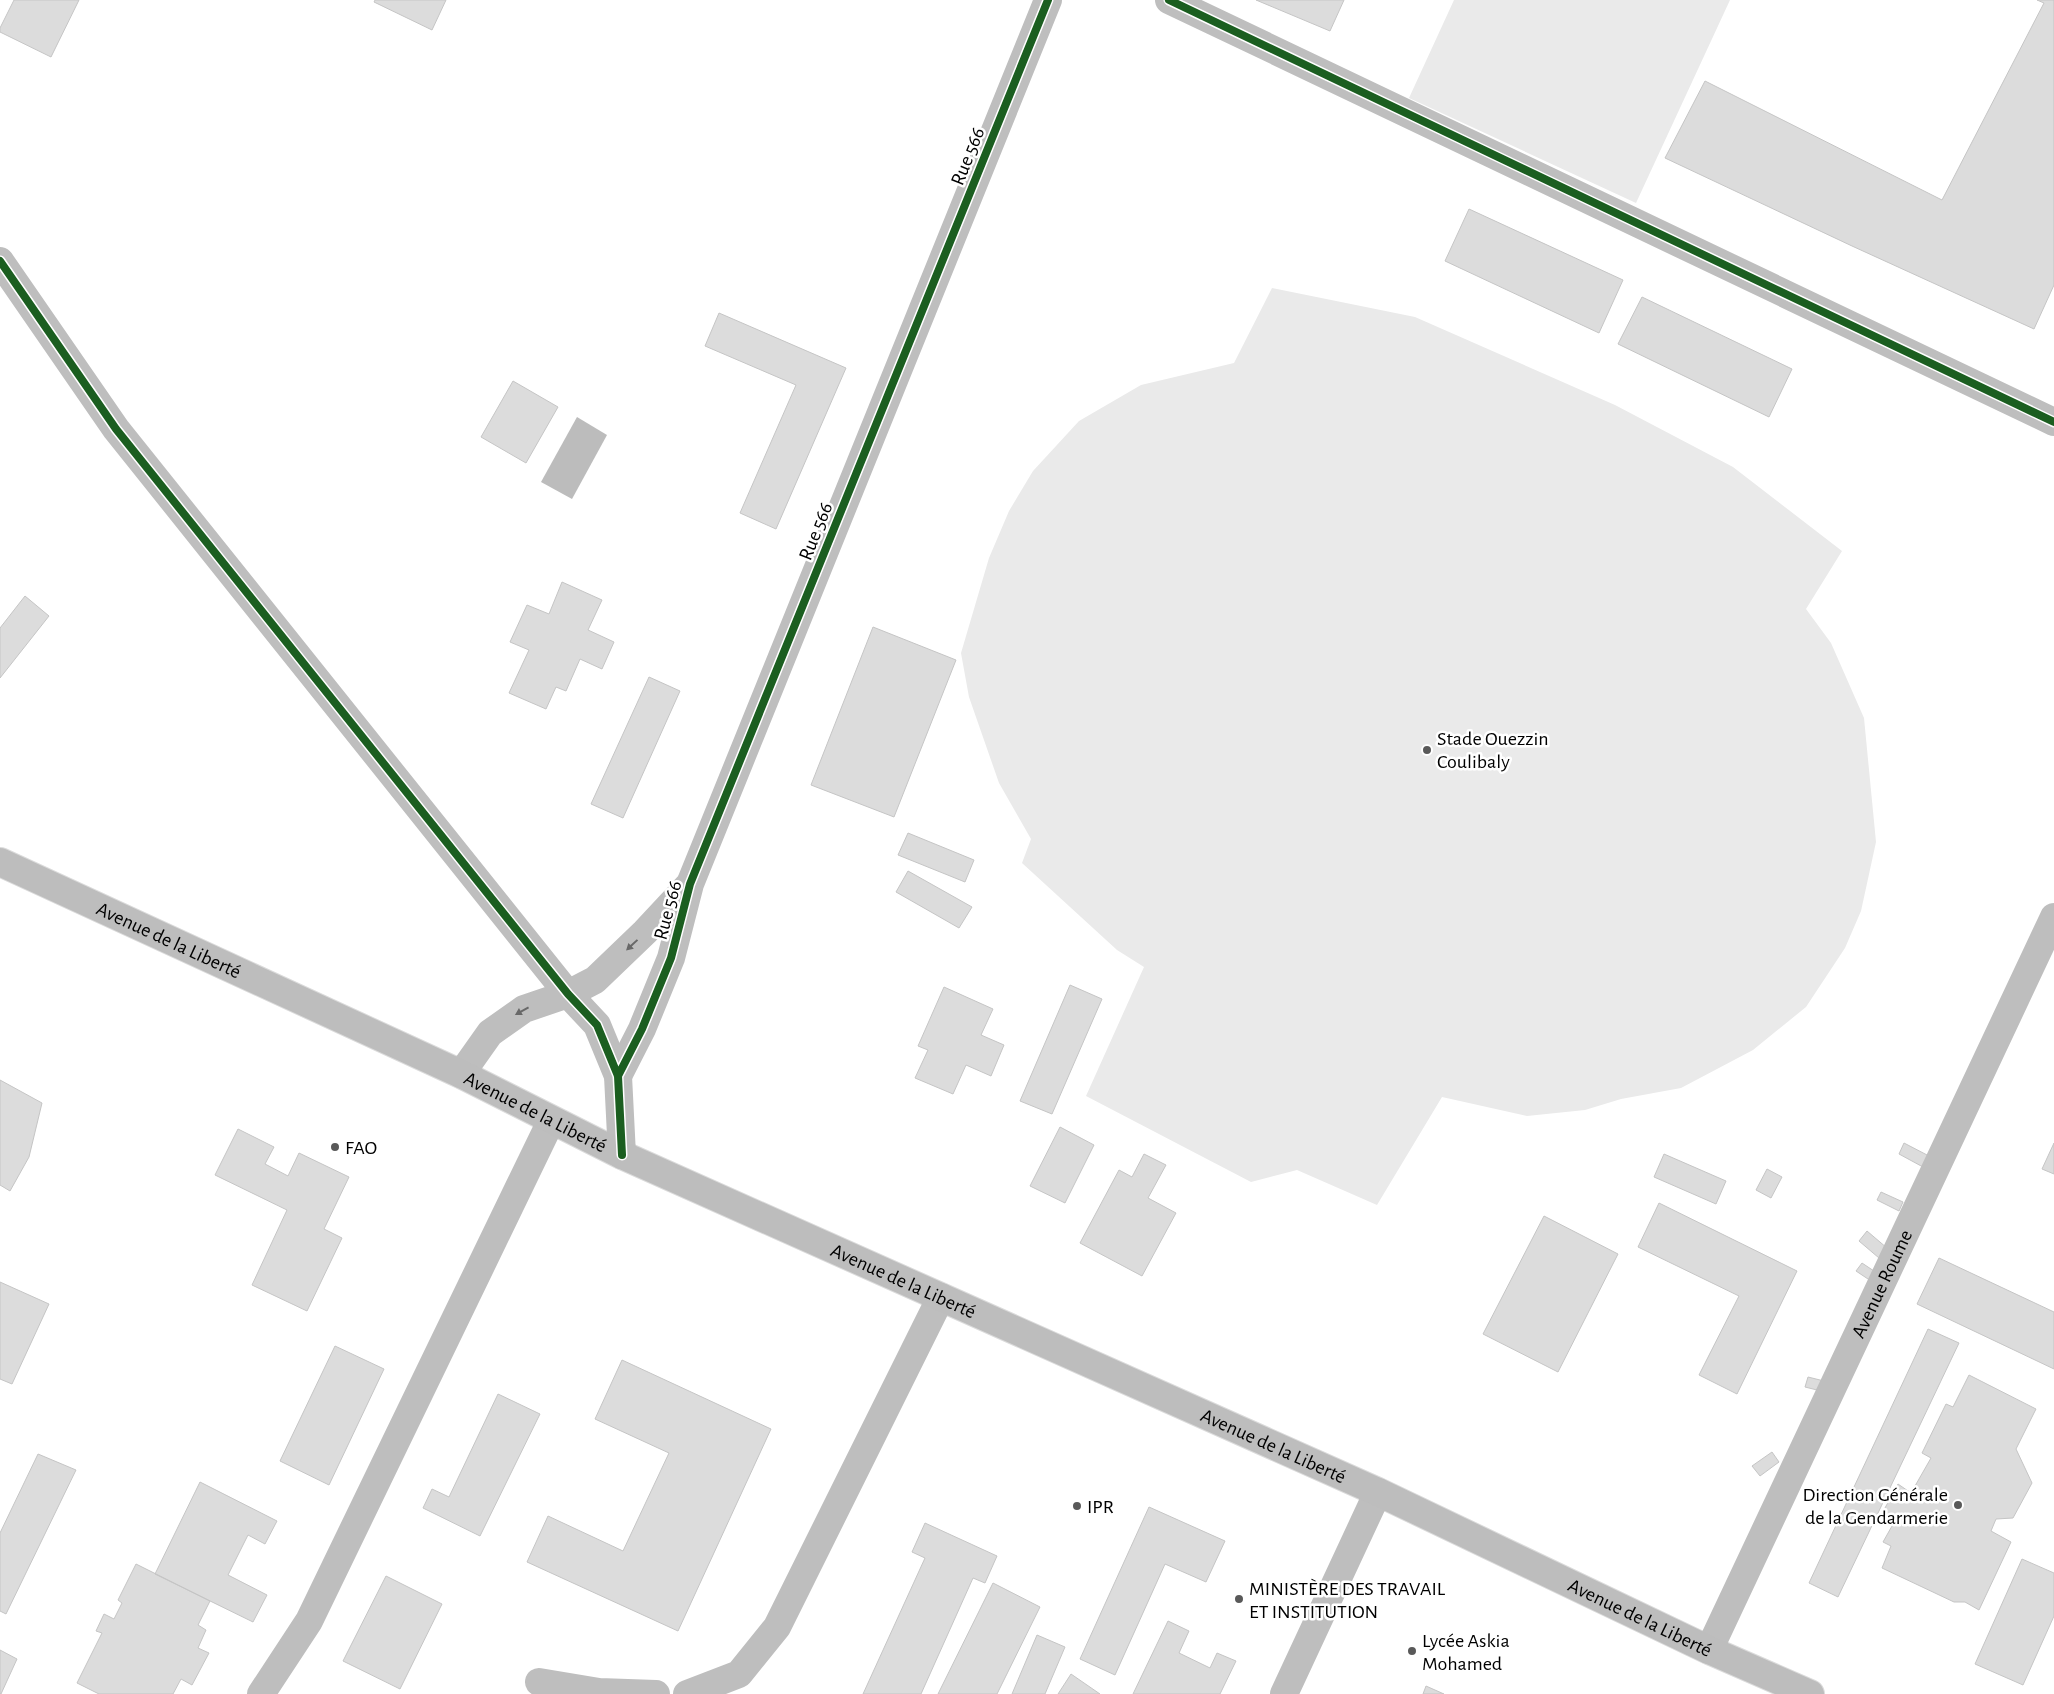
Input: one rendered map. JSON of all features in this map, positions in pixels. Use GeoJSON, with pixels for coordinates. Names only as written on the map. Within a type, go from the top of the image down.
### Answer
{"type":"FeatureCollection","features":[{"type":"Feature","properties":{"kind":"main road","name":"Avenue de la Liberté"},"geometry":{"type":"LineString","coordinates":[[0,862],[460,1074],[622,1155],[1378,1492],[1709,1650],[1810,1694]]}},
{"type":"Feature","properties":{"kind":"street","name":"Rue 566"},"geometry":{"type":"LineString","coordinates":[[618,1076],[642,1030],[671,958],[690,884],[1048,0]]}},
{"type":"Feature","properties":{"kind":"street"},"geometry":{"type":"LineString","coordinates":[[1169,0],[2054,422]]}},
{"type":"Feature","properties":{"kind":"street"},"geometry":{"type":"LineString","coordinates":[[0,261],[116,429],[568,994],[597,1025],[618,1076],[622,1155]]}},
{"type":"Feature","properties":{"kind":"street"},"geometry":{"type":"LineString","coordinates":[[460,1074],[490,1033],[524,1008],[568,994],[595,980],[645,932],[690,884]]}},
{"type":"Feature","properties":{"kind":"street","name":"Avenue Roume"},"geometry":{"type":"LineString","coordinates":[[1709,1650],[2054,917]]}},
{"type":"Feature","properties":{"kind":"street"},"geometry":{"type":"LineString","coordinates":[[261,1694],[309,1620],[551,1121]]}},
{"type":"Feature","properties":{"kind":"street"},"geometry":{"type":"LineString","coordinates":[[687,1694],[739,1674],[777,1627],[941,1297]]}},
{"type":"Feature","properties":{"kind":"street"},"geometry":{"type":"LineString","coordinates":[[1284,1694],[1378,1492]]}},
{"type":"Feature","properties":{"kind":"street"},"geometry":{"type":"LineString","coordinates":[[538,1682],[599,1692],[656,1694]]}},
{"type":"Feature","properties":{"kind":"shaded area"},"geometry":{"type":"Polygon","coordinates":[[[1454,0],[1730,0],[1636,203],[1409,98],[1454,0]]]}},
{"type":"Feature","properties":{"kind":"shaded area","name":"Stade Ouezzin Coulibaly"},"geometry":{"type":"Polygon","coordinates":[[[1272,288],[1415,317],[1615,405],[1733,467],[1842,551],[1806,609],[1831,643],[1864,718],[1876,842],[1861,911],[1845,948],[1806,1007],[1753,1050],[1681,1088],[1621,1099],[1585,1110],[1527,1116],[1442,1097],[1377,1205],[1297,1170],[1251,1182],[1086,1096],[1144,967],[1117,950],[1022,863],[1031,839],[999,783],[969,697],[961,653],[989,558],[1009,511],[1033,471],[1079,421],[1141,385],[1234,363],[1272,288]]]}},
{"type":"Feature","properties":{"kind":"shaded area"},"geometry":{"type":"Polygon","coordinates":[[[577,417],[607,435],[572,499],[541,482],[577,417]]]}},
{"type":"Feature","properties":{"kind":"building"},"geometry":{"type":"Polygon","coordinates":[[[14,0],[79,0],[51,57],[0,32],[0,28],[14,0]]]}},
{"type":"Feature","properties":{"kind":"building"},"geometry":{"type":"Polygon","coordinates":[[[375,0],[446,0],[432,30],[374,2],[375,0]]]}},
{"type":"Feature","properties":{"kind":"building"},"geometry":{"type":"Polygon","coordinates":[[[1256,0],[1344,0],[1330,31],[1256,0]]]}},
{"type":"Feature","properties":{"kind":"building"},"geometry":{"type":"Polygon","coordinates":[[[2037,0],[2054,0],[2054,285],[2034,329],[1665,158],[1705,81],[1942,200],[2044,3],[2037,0]]]}},
{"type":"Feature","properties":{"kind":"building"},"geometry":{"type":"Polygon","coordinates":[[[1469,209],[1623,280],[1599,333],[1445,261],[1469,209]]]}},
{"type":"Feature","properties":{"kind":"building"},"geometry":{"type":"Polygon","coordinates":[[[1642,297],[1792,369],[1769,417],[1618,344],[1642,297]]]}},
{"type":"Feature","properties":{"kind":"building"},"geometry":{"type":"Polygon","coordinates":[[[719,313],[846,368],[776,529],[740,513],[796,385],[705,346],[719,313]]]}},
{"type":"Feature","properties":{"kind":"building"},"geometry":{"type":"Polygon","coordinates":[[[513,381],[558,407],[526,463],[481,437],[513,381]]]}},
{"type":"Feature","properties":{"kind":"building"},"geometry":{"type":"Polygon","coordinates":[[[562,582],[602,600],[588,630],[614,642],[602,669],[580,659],[566,691],[556,687],[546,709],[509,693],[529,650],[510,642],[527,605],[549,614],[562,582]]]}},
{"type":"Feature","properties":{"kind":"building"},"geometry":{"type":"Polygon","coordinates":[[[25,596],[49,616],[0,678],[0,628],[25,596]]]}},
{"type":"Feature","properties":{"kind":"building"},"geometry":{"type":"Polygon","coordinates":[[[873,627],[956,660],[894,817],[811,785],[873,627]]]}},
{"type":"Feature","properties":{"kind":"building"},"geometry":{"type":"Polygon","coordinates":[[[649,677],[680,691],[623,818],[591,804],[649,677]]]}},
{"type":"Feature","properties":{"kind":"building"},"geometry":{"type":"Polygon","coordinates":[[[908,833],[974,860],[965,882],[898,855],[908,833]]]}},
{"type":"Feature","properties":{"kind":"building"},"geometry":{"type":"Polygon","coordinates":[[[908,871],[972,907],[959,928],[896,892],[908,871]]]}},
{"type":"Feature","properties":{"kind":"building"},"geometry":{"type":"Polygon","coordinates":[[[1070,985],[1102,999],[1052,1114],[1020,1101],[1070,985]]]}},
{"type":"Feature","properties":{"kind":"building"},"geometry":{"type":"Polygon","coordinates":[[[944,987],[993,1009],[981,1035],[1004,1045],[991,1076],[966,1065],[953,1094],[915,1078],[928,1050],[918,1046],[944,987]]]}},
{"type":"Feature","properties":{"kind":"building"},"geometry":{"type":"Polygon","coordinates":[[[0,1080],[42,1103],[29,1157],[10,1191],[0,1185],[0,1080]]]}},
{"type":"Feature","properties":{"kind":"building"},"geometry":{"type":"Polygon","coordinates":[[[1060,1127],[1094,1145],[1065,1203],[1030,1186],[1060,1127]]]}},
{"type":"Feature","properties":{"kind":"building"},"geometry":{"type":"Polygon","coordinates":[[[238,1129],[274,1147],[265,1164],[288,1176],[299,1153],[349,1177],[324,1229],[342,1238],[307,1311],[252,1285],[287,1210],[215,1175],[238,1129]]]}},
{"type":"Feature","properties":{"kind":"building"},"geometry":{"type":"Polygon","coordinates":[[[1904,1143],[1929,1156],[1923,1167],[1899,1154],[1904,1143]]]}},
{"type":"Feature","properties":{"kind":"building"},"geometry":{"type":"Polygon","coordinates":[[[2054,1143],[2054,1174],[2042,1169],[2054,1143]]]}},
{"type":"Feature","properties":{"kind":"building"},"geometry":{"type":"Polygon","coordinates":[[[1144,1154],[1166,1165],[1148,1198],[1176,1213],[1142,1276],[1080,1243],[1119,1170],[1132,1177],[1144,1154]]]}},
{"type":"Feature","properties":{"kind":"building"},"geometry":{"type":"Polygon","coordinates":[[[1664,1154],[1726,1181],[1716,1204],[1654,1177],[1664,1154]]]}},
{"type":"Feature","properties":{"kind":"building"},"geometry":{"type":"Polygon","coordinates":[[[1767,1169],[1782,1177],[1771,1198],[1756,1190],[1767,1169]]]}},
{"type":"Feature","properties":{"kind":"building"},"geometry":{"type":"Polygon","coordinates":[[[1881,1192],[1903,1202],[1899,1211],[1877,1200],[1881,1192]]]}},
{"type":"Feature","properties":{"kind":"building"},"geometry":{"type":"Polygon","coordinates":[[[1659,1203],[1797,1271],[1737,1394],[1699,1375],[1739,1296],[1638,1247],[1659,1203]]]}},
{"type":"Feature","properties":{"kind":"building"},"geometry":{"type":"Polygon","coordinates":[[[1544,1216],[1618,1254],[1558,1372],[1483,1334],[1544,1216]]]}},
{"type":"Feature","properties":{"kind":"building"},"geometry":{"type":"Polygon","coordinates":[[[1867,1231],[1887,1248],[1879,1258],[1859,1241],[1867,1231]]]}},
{"type":"Feature","properties":{"kind":"building"},"geometry":{"type":"Polygon","coordinates":[[[1939,1258],[2054,1312],[2054,1369],[1917,1304],[1939,1258]]]}},
{"type":"Feature","properties":{"kind":"building"},"geometry":{"type":"Polygon","coordinates":[[[1862,1263],[1877,1273],[1871,1281],[1856,1271],[1862,1263]]]}},
{"type":"Feature","properties":{"kind":"building"},"geometry":{"type":"Polygon","coordinates":[[[0,1282],[49,1304],[12,1384],[0,1379],[0,1282]]]}},
{"type":"Feature","properties":{"kind":"building"},"geometry":{"type":"Polygon","coordinates":[[[1928,1329],[1959,1343],[1838,1597],[1809,1583],[1928,1329]]]}},
{"type":"Feature","properties":{"kind":"building"},"geometry":{"type":"Polygon","coordinates":[[[335,1346],[384,1369],[329,1485],[280,1461],[335,1346]]]}},
{"type":"Feature","properties":{"kind":"building"},"geometry":{"type":"Polygon","coordinates":[[[622,1360],[771,1429],[678,1631],[527,1562],[548,1516],[623,1551],[669,1453],[595,1419],[622,1360]]]}},
{"type":"Feature","properties":{"kind":"building"},"geometry":{"type":"Polygon","coordinates":[[[1969,1375],[2036,1409],[2016,1449],[2032,1483],[2013,1518],[1996,1519],[1991,1531],[2011,1542],[1979,1610],[1965,1602],[1954,1602],[1882,1568],[1891,1546],[1883,1542],[1892,1526],[1879,1519],[1898,1484],[1911,1493],[1931,1458],[1922,1453],[1946,1404],[1953,1407],[1969,1375]]]}},
{"type":"Feature","properties":{"kind":"building"},"geometry":{"type":"Polygon","coordinates":[[[1808,1377],[1824,1381],[1821,1391],[1805,1387],[1808,1377]]]}},
{"type":"Feature","properties":{"kind":"building"},"geometry":{"type":"Polygon","coordinates":[[[498,1394],[540,1414],[480,1536],[423,1508],[432,1489],[449,1497],[498,1394]]]}},
{"type":"Feature","properties":{"kind":"building"},"geometry":{"type":"Polygon","coordinates":[[[1772,1452],[1779,1462],[1760,1476],[1752,1466],[1772,1452]]]}},
{"type":"Feature","properties":{"kind":"building"},"geometry":{"type":"Polygon","coordinates":[[[38,1454],[76,1470],[6,1614],[0,1611],[0,1533],[38,1454]]]}},
{"type":"Feature","properties":{"kind":"building"},"geometry":{"type":"Polygon","coordinates":[[[200,1482],[277,1521],[265,1544],[248,1535],[228,1575],[267,1595],[253,1622],[155,1574],[200,1482]]]}},
{"type":"Feature","properties":{"kind":"building"},"geometry":{"type":"Polygon","coordinates":[[[1149,1507],[1225,1541],[1206,1582],[1165,1564],[1115,1675],[1080,1659],[1149,1507]]]}},
{"type":"Feature","properties":{"kind":"building"},"geometry":{"type":"Polygon","coordinates":[[[925,1523],[997,1556],[985,1583],[973,1578],[921,1694],[863,1694],[925,1558],[912,1552],[925,1523]]]}},
{"type":"Feature","properties":{"kind":"building"},"geometry":{"type":"Polygon","coordinates":[[[2022,1559],[2054,1573],[2054,1616],[2023,1685],[1975,1664],[2022,1559]]]}},
{"type":"Feature","properties":{"kind":"building"},"geometry":{"type":"Polygon","coordinates":[[[136,1564],[210,1601],[198,1625],[206,1630],[198,1648],[209,1653],[192,1685],[181,1679],[173,1694],[99,1694],[77,1683],[102,1633],[96,1631],[104,1614],[114,1619],[122,1603],[118,1600],[136,1564]]]}},
{"type":"Feature","properties":{"kind":"building"},"geometry":{"type":"Polygon","coordinates":[[[386,1576],[442,1604],[400,1689],[343,1661],[386,1576]]]}},
{"type":"Feature","properties":{"kind":"building"},"geometry":{"type":"Polygon","coordinates":[[[993,1583],[1040,1607],[997,1694],[938,1694],[993,1583]]]}},
{"type":"Feature","properties":{"kind":"building"},"geometry":{"type":"Polygon","coordinates":[[[1168,1621],[1189,1631],[1179,1653],[1210,1668],[1217,1653],[1236,1661],[1220,1694],[1133,1694],[1168,1621]]]}},
{"type":"Feature","properties":{"kind":"building"},"geometry":{"type":"Polygon","coordinates":[[[1037,1635],[1065,1647],[1045,1694],[1012,1694],[1037,1635]]]}},
{"type":"Feature","properties":{"kind":"building"},"geometry":{"type":"Polygon","coordinates":[[[0,1650],[17,1659],[1,1694],[0,1694],[0,1650]]]}},
{"type":"Feature","properties":{"kind":"building"},"geometry":{"type":"Polygon","coordinates":[[[1071,1674],[1100,1694],[1058,1694],[1071,1674]]]}},
{"type":"Feature","properties":{"kind":"building"},"geometry":{"type":"Polygon","coordinates":[[[1426,1686],[1444,1694],[1423,1694],[1426,1686]]]}},
{"type":"Feature","properties":{"kind":"cycle path"},"geometry":{"type":"LineString","coordinates":[[618,1076],[642,1029],[671,958],[690,884],[1048,0]]}},
{"type":"Feature","properties":{"kind":"cycle path"},"geometry":{"type":"LineString","coordinates":[[1169,0],[2054,422]]}},
{"type":"Feature","properties":{"kind":"cycle path"},"geometry":{"type":"LineString","coordinates":[[0,261],[116,429],[568,994],[597,1025],[618,1076],[622,1155]]}},
{"type":"Feature","properties":{"kind":"place","name":"Stade Ouezzin Coulibaly"},"geometry":{"type":"Point","coordinates":[1427,750]}},
{"type":"Feature","properties":{"kind":"place","name":"FAO"},"geometry":{"type":"Point","coordinates":[335,1147]}},
{"type":"Feature","properties":{"kind":"place","name":"Direction Générale de la Gendarmerie"},"geometry":{"type":"Point","coordinates":[1958,1505]}},
{"type":"Feature","properties":{"kind":"place","name":"IPR"},"geometry":{"type":"Point","coordinates":[1077,1506]}},
{"type":"Feature","properties":{"kind":"place","name":"MINISTÈRE DES TRAVAIL ET INSTITUTION"},"geometry":{"type":"Point","coordinates":[1239,1599]}},
{"type":"Feature","properties":{"kind":"place","name":"Lycée Askia Mohamed"},"geometry":{"type":"Point","coordinates":[1412,1651]}}]}
